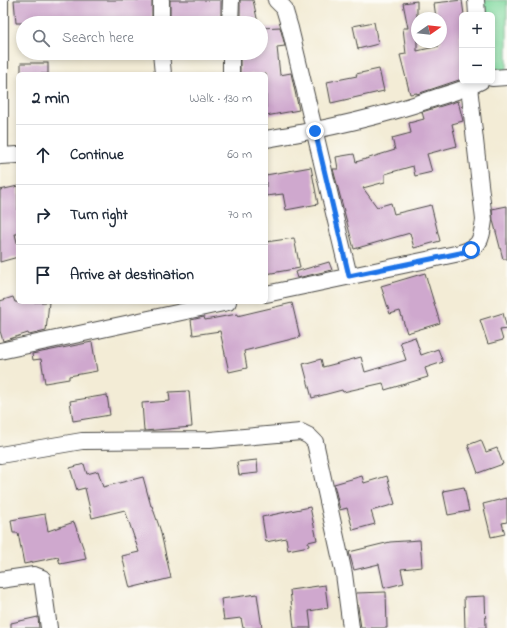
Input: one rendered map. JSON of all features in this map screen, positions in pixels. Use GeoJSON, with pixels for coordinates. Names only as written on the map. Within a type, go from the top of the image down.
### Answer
{"type":"FeatureCollection","features":[{"type":"Feature","properties":{"kind":"street"},"geometry":{"type":"LineString","coordinates":[[0,0],[0,156],[16,155]]}},
{"type":"Feature","properties":{"kind":"street"},"geometry":{"type":"LineString","coordinates":[[161,0],[161,16]]}},
{"type":"Feature","properties":{"kind":"street"},"geometry":{"type":"LineString","coordinates":[[231,16],[232,0]]}},
{"type":"Feature","properties":{"kind":"street"},"geometry":{"type":"LineString","coordinates":[[276,0],[284,8],[288,19],[349,276]]}},
{"type":"Feature","properties":{"kind":"street"},"geometry":{"type":"LineString","coordinates":[[476,0],[477,12]]}},
{"type":"Feature","properties":{"kind":"street"},"geometry":{"type":"LineString","coordinates":[[162,60],[163,72]]}},
{"type":"Feature","properties":{"kind":"street"},"geometry":{"type":"LineString","coordinates":[[231,60],[231,72]]}},
{"type":"Feature","properties":{"kind":"street"},"geometry":{"type":"LineString","coordinates":[[495,78],[507,77]]}},
{"type":"Feature","properties":{"kind":"street"},"geometry":{"type":"LineString","coordinates":[[268,139],[315,131],[405,108],[475,84],[484,220],[481,239],[477,246],[471,250],[268,294]]}},
{"type":"Feature","properties":{"kind":"street"},"geometry":{"type":"LineString","coordinates":[[0,351],[219,304]]}},
{"type":"Feature","properties":{"kind":"street"},"geometry":{"type":"LineString","coordinates":[[0,455],[82,440],[210,440],[302,432],[315,442],[344,574],[351,628]]}},
{"type":"Feature","properties":{"kind":"street"},"geometry":{"type":"LineString","coordinates":[[0,580],[34,575],[42,578],[49,628]]}},
{"type":"Feature","properties":{"kind":"green space"},"geometry":{"type":"Polygon","coordinates":[[[480,0],[507,0],[507,72],[502,73],[495,67],[495,12],[482,12],[480,0]]]}},
{"type":"Feature","properties":{"kind":"building"},"geometry":{"type":"Polygon","coordinates":[[[14,0],[152,0],[152,16],[16,16],[16,23],[14,0]]]}},
{"type":"Feature","properties":{"kind":"building"},"geometry":{"type":"Polygon","coordinates":[[[170,0],[221,0],[221,16],[170,16],[170,0]]]}},
{"type":"Feature","properties":{"kind":"building"},"geometry":{"type":"Polygon","coordinates":[[[240,0],[253,0],[256,16],[240,16],[240,0]]]}},
{"type":"Feature","properties":{"kind":"building"},"geometry":{"type":"Polygon","coordinates":[[[462,0],[464,12],[459,12],[459,80],[417,94],[410,94],[400,55],[406,54],[403,28],[408,28],[403,3],[417,1],[417,12],[411,12],[411,48],[417,48],[417,51],[430,48],[447,48],[447,12],[435,12],[434,3],[462,0]]]}},
{"type":"Feature","properties":{"kind":"building"},"geometry":{"type":"Polygon","coordinates":[[[374,22],[378,44],[358,49],[353,26],[374,22]]]}},
{"type":"Feature","properties":{"kind":"building"},"geometry":{"type":"Polygon","coordinates":[[[280,27],[285,46],[277,47],[280,75],[291,73],[299,110],[268,116],[268,72],[240,72],[240,60],[268,60],[268,28],[280,27]]]}},
{"type":"Feature","properties":{"kind":"building"},"geometry":{"type":"Polygon","coordinates":[[[21,63],[48,63],[48,72],[21,72],[21,63]]]}},
{"type":"Feature","properties":{"kind":"building"},"geometry":{"type":"Polygon","coordinates":[[[379,69],[384,91],[331,103],[327,82],[357,76],[356,74],[379,69]]]}},
{"type":"Feature","properties":{"kind":"building"},"geometry":{"type":"Polygon","coordinates":[[[458,101],[463,121],[452,124],[457,146],[427,154],[432,172],[415,176],[413,166],[385,174],[385,182],[363,188],[377,207],[391,203],[394,214],[431,205],[440,241],[414,248],[410,233],[354,249],[333,169],[338,169],[336,157],[354,154],[356,162],[395,150],[392,138],[411,133],[409,123],[424,119],[422,112],[458,101]]]}},
{"type":"Feature","properties":{"kind":"building"},"geometry":{"type":"Polygon","coordinates":[[[311,167],[318,204],[286,210],[283,194],[268,196],[268,175],[311,167]]]}},
{"type":"Feature","properties":{"kind":"building"},"geometry":{"type":"Polygon","coordinates":[[[16,186],[16,258],[0,262],[0,190],[16,186]]]}},
{"type":"Feature","properties":{"kind":"building"},"geometry":{"type":"Polygon","coordinates":[[[507,206],[507,259],[503,259],[493,220],[492,209],[507,206]]]}},
{"type":"Feature","properties":{"kind":"building"},"geometry":{"type":"Polygon","coordinates":[[[294,238],[300,268],[268,274],[268,242],[294,238]]]}},
{"type":"Feature","properties":{"kind":"building"},"geometry":{"type":"Polygon","coordinates":[[[329,262],[332,270],[297,278],[295,272],[329,262]]]}},
{"type":"Feature","properties":{"kind":"building"},"geometry":{"type":"Polygon","coordinates":[[[425,273],[440,323],[407,333],[400,311],[390,314],[381,286],[425,273]]]}},
{"type":"Feature","properties":{"kind":"building"},"geometry":{"type":"Polygon","coordinates":[[[13,297],[16,304],[49,304],[46,331],[29,335],[28,333],[3,341],[0,331],[0,301],[13,297]]]}},
{"type":"Feature","properties":{"kind":"building"},"geometry":{"type":"Polygon","coordinates":[[[292,303],[300,337],[244,351],[247,368],[229,372],[220,331],[193,335],[191,320],[204,317],[205,320],[237,314],[237,316],[292,303]]]}},
{"type":"Feature","properties":{"kind":"building"},"geometry":{"type":"Polygon","coordinates":[[[503,313],[507,329],[500,330],[503,340],[488,344],[480,320],[503,313]]]}},
{"type":"Feature","properties":{"kind":"building"},"geometry":{"type":"Polygon","coordinates":[[[415,337],[421,355],[438,349],[443,362],[425,368],[428,377],[385,390],[383,383],[343,392],[342,390],[312,398],[303,364],[321,359],[323,367],[361,357],[365,372],[406,360],[400,342],[415,337]]]}},
{"type":"Feature","properties":{"kind":"building"},"geometry":{"type":"Polygon","coordinates":[[[92,342],[97,371],[69,376],[69,379],[45,383],[41,359],[33,360],[32,354],[92,342]]]}},
{"type":"Feature","properties":{"kind":"building"},"geometry":{"type":"Polygon","coordinates":[[[189,391],[192,427],[144,431],[142,403],[170,401],[169,392],[189,391]]]}},
{"type":"Feature","properties":{"kind":"building"},"geometry":{"type":"Polygon","coordinates":[[[107,395],[110,415],[73,421],[70,401],[107,395]]]}},
{"type":"Feature","properties":{"kind":"building"},"geometry":{"type":"Polygon","coordinates":[[[481,440],[486,452],[497,448],[503,464],[478,473],[468,445],[481,440]]]}},
{"type":"Feature","properties":{"kind":"building"},"geometry":{"type":"Polygon","coordinates":[[[257,460],[258,473],[239,475],[237,462],[257,460]]]}},
{"type":"Feature","properties":{"kind":"building"},"geometry":{"type":"Polygon","coordinates":[[[84,464],[87,474],[98,471],[103,487],[143,477],[151,506],[160,529],[171,578],[130,588],[122,556],[139,552],[125,510],[92,518],[85,488],[77,490],[70,468],[84,464]]]}},
{"type":"Feature","properties":{"kind":"building"},"geometry":{"type":"Polygon","coordinates":[[[362,476],[364,483],[387,476],[395,504],[371,511],[375,524],[353,530],[347,508],[340,510],[334,484],[362,476]]]}},
{"type":"Feature","properties":{"kind":"building"},"geometry":{"type":"Polygon","coordinates":[[[464,487],[469,511],[448,515],[443,491],[464,487]]]}},
{"type":"Feature","properties":{"kind":"building"},"geometry":{"type":"Polygon","coordinates":[[[507,498],[507,522],[502,523],[505,534],[491,537],[483,504],[507,498]]]}},
{"type":"Feature","properties":{"kind":"building"},"geometry":{"type":"Polygon","coordinates":[[[310,507],[317,540],[308,542],[309,546],[288,550],[286,538],[266,542],[262,517],[310,507]]]}},
{"type":"Feature","properties":{"kind":"building"},"geometry":{"type":"Polygon","coordinates":[[[45,514],[48,531],[74,522],[86,559],[60,564],[58,557],[24,564],[18,533],[13,533],[11,520],[45,514]]]}},
{"type":"Feature","properties":{"kind":"building"},"geometry":{"type":"Polygon","coordinates":[[[420,540],[422,567],[401,569],[404,583],[384,588],[379,564],[354,570],[349,552],[390,542],[420,540]]]}},
{"type":"Feature","properties":{"kind":"building"},"geometry":{"type":"Polygon","coordinates":[[[325,585],[328,608],[309,611],[311,628],[294,628],[290,590],[325,585]]]}},
{"type":"Feature","properties":{"kind":"building"},"geometry":{"type":"Polygon","coordinates":[[[386,592],[387,628],[361,628],[356,593],[386,592]]]}},
{"type":"Feature","properties":{"kind":"building"},"geometry":{"type":"Polygon","coordinates":[[[257,594],[262,628],[243,628],[241,618],[224,620],[221,599],[257,594]]]}},
{"type":"Feature","properties":{"kind":"building"},"geometry":{"type":"Polygon","coordinates":[[[485,596],[486,628],[465,628],[464,597],[485,596]]]}},
{"type":"Feature","properties":{"kind":"building"},"geometry":{"type":"Polygon","coordinates":[[[38,617],[39,628],[11,628],[11,623],[38,617]]]}},
{"type":"Feature","properties":{"kind":"route"},"geometry":{"type":"LineString","coordinates":[[315,131],[349,276],[471,250]]}}]}
